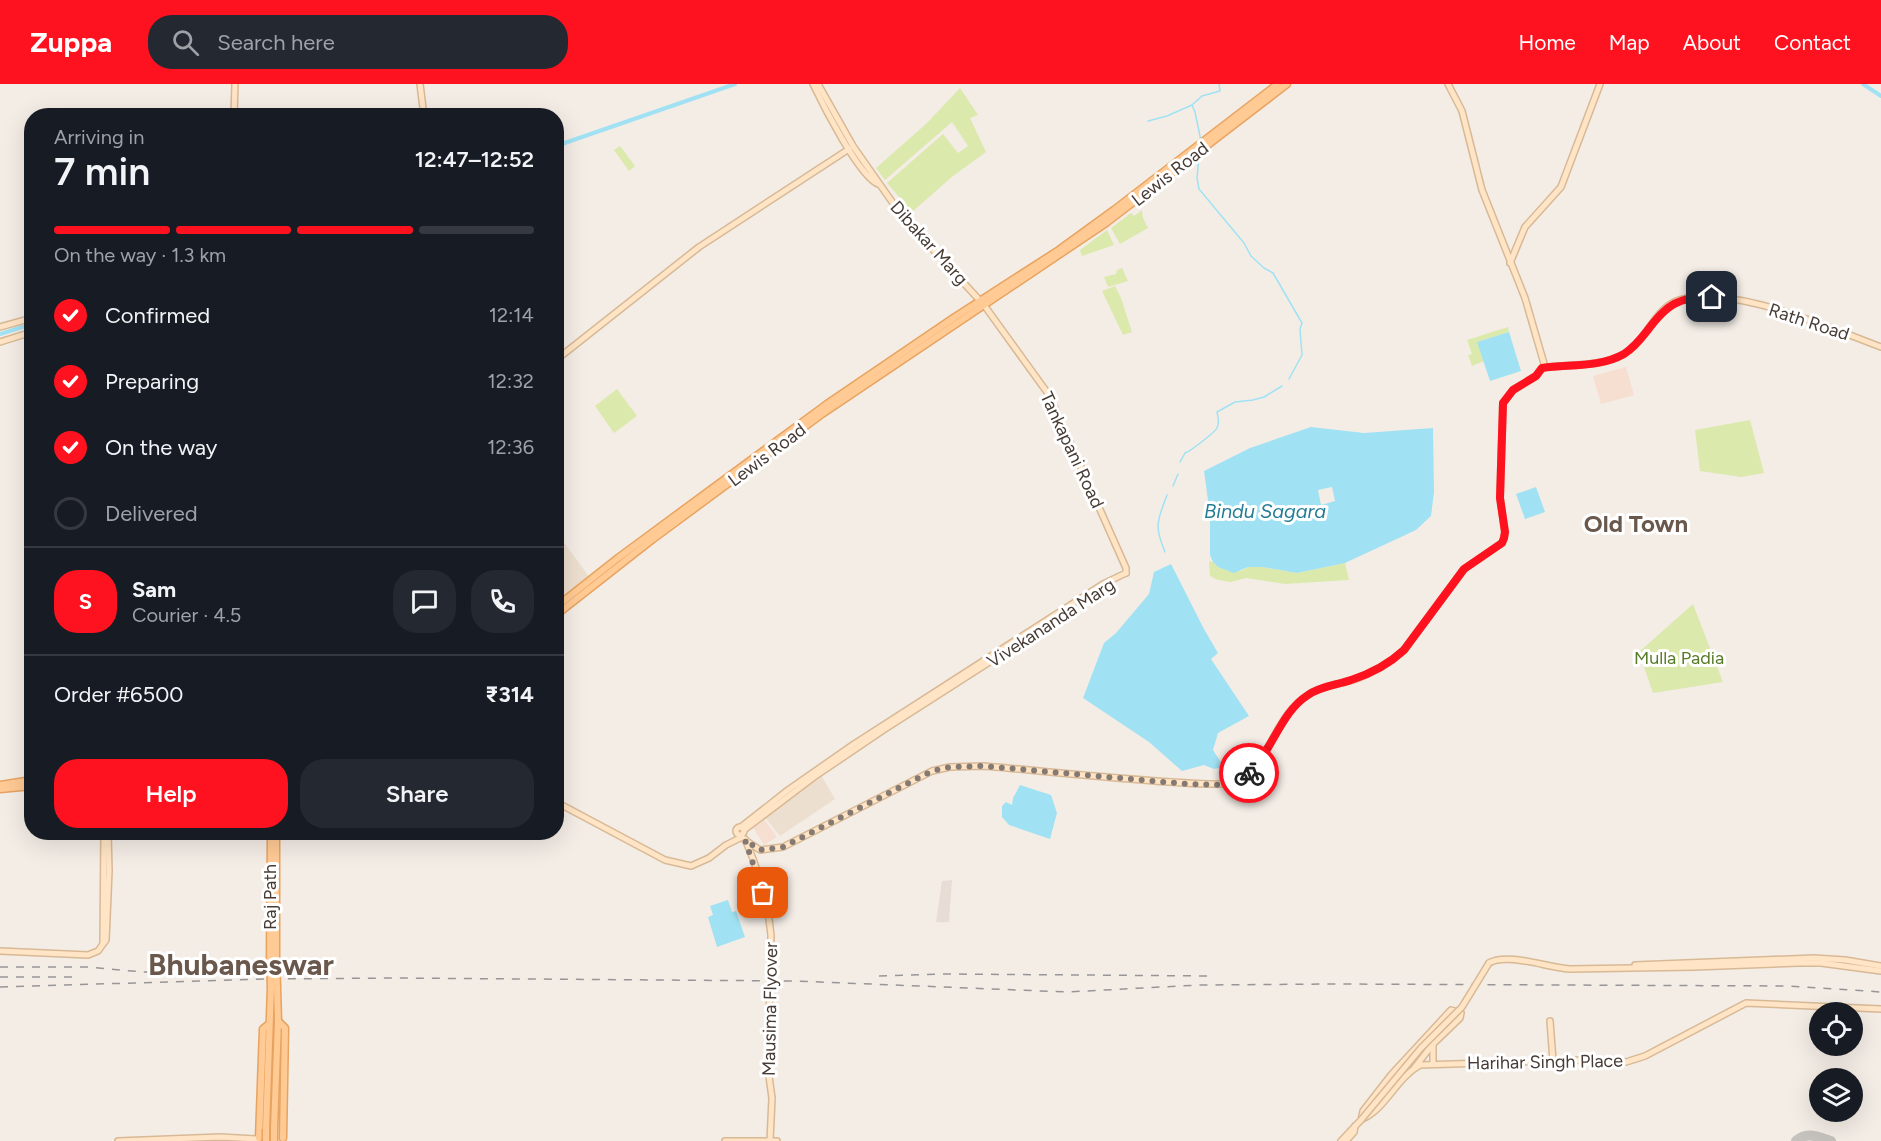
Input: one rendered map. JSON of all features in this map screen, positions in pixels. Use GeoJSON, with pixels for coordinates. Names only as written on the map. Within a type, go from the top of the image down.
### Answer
{"type":"FeatureCollection","features":[{"type":"Feature","properties":{"kind":"main road","name":"Lewis Road"},"geometry":{"type":"LineString","coordinates":[[564,609],[653,539],[799,431],[1059,250],[1195,151],[1278,84]]}},
{"type":"Feature","properties":{"kind":"main road","name":"Lewis Road"},"geometry":{"type":"LineString","coordinates":[[1243,113],[1287,84]]}},
{"type":"Feature","properties":{"kind":"main road","name":"Lewis Road"},"geometry":{"type":"LineString","coordinates":[[564,601],[807,418],[985,301]]}},
{"type":"Feature","properties":{"kind":"main road"},"geometry":{"type":"LineString","coordinates":[[0,785],[24,781]]}},
{"type":"Feature","properties":{"kind":"main road"},"geometry":{"type":"LineString","coordinates":[[0,789],[24,787]]}},
{"type":"Feature","properties":{"kind":"main road","name":"Raj Path"},"geometry":{"type":"LineString","coordinates":[[260,1140],[271,1132],[284,1139],[285,1028],[278,1021],[274,987],[271,840]]}},
{"type":"Feature","properties":{"kind":"main road","name":"Raj Path"},"geometry":{"type":"LineString","coordinates":[[273,959],[276,840]]}},
{"type":"Feature","properties":{"kind":"main road","name":"Raj Path"},"geometry":{"type":"LineString","coordinates":[[260,1140],[263,1029],[269,1024],[274,987]]}},
{"type":"Feature","properties":{"kind":"main road"},"geometry":{"type":"LineString","coordinates":[[273,1141],[278,1021]]}},
{"type":"Feature","properties":{"kind":"main road"},"geometry":{"type":"LineString","coordinates":[[260,1140],[266,1130],[269,1024]]}},
{"type":"Feature","properties":{"kind":"street"},"geometry":{"type":"LineString","coordinates":[[234,108],[235,84]]}},
{"type":"Feature","properties":{"kind":"street"},"geometry":{"type":"LineString","coordinates":[[420,84],[423,108]]}},
{"type":"Feature","properties":{"kind":"street","name":"Dibakar Marg"},"geometry":{"type":"LineString","coordinates":[[815,84],[849,149],[870,178],[878,184]]}},
{"type":"Feature","properties":{"kind":"street","name":"Dibakar Marg"},"geometry":{"type":"LineString","coordinates":[[815,84],[878,184],[902,216],[985,301]]}},
{"type":"Feature","properties":{"kind":"street"},"geometry":{"type":"LineString","coordinates":[[742,834],[760,850],[783,847],[932,771],[950,767],[1021,768],[1187,784],[1231,785],[1238,783],[1262,759],[1299,701],[1318,689],[1353,680],[1394,659],[1404,650],[1464,569],[1502,543],[1505,532],[1500,498],[1503,403],[1513,390],[1536,376],[1539,370],[1545,367],[1531,315],[1482,190],[1462,111],[1448,84]]}},
{"type":"Feature","properties":{"kind":"street"},"geometry":{"type":"LineString","coordinates":[[1510,263],[1525,226],[1561,187],[1600,84]]}},
{"type":"Feature","properties":{"kind":"street"},"geometry":{"type":"LineString","coordinates":[[564,354],[699,247],[849,149]]}},
{"type":"Feature","properties":{"kind":"street","name":"Rath Road"},"geometry":{"type":"LineString","coordinates":[[1545,367],[1585,364],[1622,355],[1640,340],[1669,305],[1687,298],[1701,297],[1750,303],[1818,323],[1881,347]]}},
{"type":"Feature","properties":{"kind":"street","name":"Tankapani Road"},"geometry":{"type":"LineString","coordinates":[[985,301],[1053,403],[1126,568],[1126,573]]}},
{"type":"Feature","properties":{"kind":"street"},"geometry":{"type":"LineString","coordinates":[[0,327],[24,320]]}},
{"type":"Feature","properties":{"kind":"street"},"geometry":{"type":"LineString","coordinates":[[0,342],[24,334]]}},
{"type":"Feature","properties":{"kind":"street","name":"Vivekananda Marg"},"geometry":{"type":"LineString","coordinates":[[564,806],[665,860],[691,866],[709,858],[742,834],[827,763],[1103,584],[1126,573]]}},
{"type":"Feature","properties":{"kind":"street","name":"Mausima Flyover"},"geometry":{"type":"LineString","coordinates":[[742,834],[754,861],[768,909],[771,935],[768,1069],[772,1098],[770,1141]]}},
{"type":"Feature","properties":{"kind":"street"},"geometry":{"type":"LineString","coordinates":[[0,951],[88,955],[98,951],[106,940],[108,915],[106,840]]}},
{"type":"Feature","properties":{"kind":"street"},"geometry":{"type":"LineString","coordinates":[[1570,969],[1815,958],[1845,960],[1881,968]]}},
{"type":"Feature","properties":{"kind":"street"},"geometry":{"type":"LineString","coordinates":[[1341,1141],[1421,1048],[1462,1007],[1489,963],[1498,959],[1570,969],[1798,963],[1881,968]]}},
{"type":"Feature","properties":{"kind":"street","name":"Harihar Singh Place"},"geometry":{"type":"LineString","coordinates":[[1414,1068],[1433,1064],[1626,1062],[1636,1060],[1746,1003],[1881,1009]]}},
{"type":"Feature","properties":{"kind":"street"},"geometry":{"type":"LineString","coordinates":[[1451,1010],[1461,1013],[1371,1116],[1361,1120],[1363,1111],[1391,1075],[1451,1010]]}},
{"type":"Feature","properties":{"kind":"street"},"geometry":{"type":"LineString","coordinates":[[1550,1021],[1553,1061]]}},
{"type":"Feature","properties":{"kind":"street"},"geometry":{"type":"LineString","coordinates":[[1433,1044],[1433,1064]]}},
{"type":"Feature","properties":{"kind":"street"},"geometry":{"type":"LineString","coordinates":[[1346,1141],[1354,1132],[1355,1126]]}},
{"type":"Feature","properties":{"kind":"street"},"geometry":{"type":"LineString","coordinates":[[118,1141],[220,1137],[260,1140]]}},
{"type":"Feature","properties":{"kind":"street"},"geometry":{"type":"LineString","coordinates":[[725,1141],[777,1141]]}},
{"type":"Feature","properties":{"kind":"shaded area"},"geometry":{"type":"Polygon","coordinates":[[[1626,367],[1634,395],[1601,404],[1593,376],[1626,367]]]}},
{"type":"Feature","properties":{"kind":"shaded area"},"geometry":{"type":"Polygon","coordinates":[[[564,543],[590,578],[564,598],[564,543]]]}},
{"type":"Feature","properties":{"kind":"shaded area"},"geometry":{"type":"Polygon","coordinates":[[[821,775],[835,799],[780,836],[764,816],[821,775]]]}},
{"type":"Feature","properties":{"kind":"shaded area"},"geometry":{"type":"Polygon","coordinates":[[[763,818],[777,837],[764,845],[752,826],[763,818]]]}},
{"type":"Feature","properties":{"kind":"shaded area"},"geometry":{"type":"Polygon","coordinates":[[[952,880],[949,922],[942,922],[951,923],[936,922],[942,881],[952,880]]]}},
{"type":"Feature","properties":{"kind":"green space"},"geometry":{"type":"Polygon","coordinates":[[[960,88],[978,115],[970,118],[986,152],[953,176],[912,212],[887,183],[943,134],[958,153],[968,146],[952,122],[885,180],[876,168],[926,124],[960,88]]]}},
{"type":"Feature","properties":{"kind":"green space"},"geometry":{"type":"Polygon","coordinates":[[[620,146],[635,166],[629,171],[614,150],[620,146]]]}},
{"type":"Feature","properties":{"kind":"green space"},"geometry":{"type":"Polygon","coordinates":[[[1142,210],[1148,228],[1120,244],[1111,228],[1131,213],[1134,216],[1142,210]]]}},
{"type":"Feature","properties":{"kind":"green space"},"geometry":{"type":"Polygon","coordinates":[[[1107,230],[1114,245],[1082,256],[1080,250],[1107,230]]]}},
{"type":"Feature","properties":{"kind":"green space"},"geometry":{"type":"Polygon","coordinates":[[[1122,268],[1128,281],[1108,287],[1104,277],[1116,274],[1117,270],[1122,268]]]}},
{"type":"Feature","properties":{"kind":"green space"},"geometry":{"type":"Polygon","coordinates":[[[1115,286],[1132,332],[1123,335],[1102,291],[1115,286]]]}},
{"type":"Feature","properties":{"kind":"green space"},"geometry":{"type":"Polygon","coordinates":[[[1508,327],[1509,332],[1478,342],[1484,361],[1472,366],[1468,355],[1472,354],[1467,340],[1508,327]]]}},
{"type":"Feature","properties":{"kind":"green space"},"geometry":{"type":"Polygon","coordinates":[[[617,389],[637,416],[614,433],[595,406],[617,389]]]}},
{"type":"Feature","properties":{"kind":"green space"},"geometry":{"type":"Polygon","coordinates":[[[1750,420],[1764,473],[1741,477],[1700,471],[1695,430],[1750,420]]]}},
{"type":"Feature","properties":{"kind":"green space"},"geometry":{"type":"Polygon","coordinates":[[[1209,561],[1218,567],[1241,571],[1248,567],[1262,567],[1297,573],[1345,563],[1349,580],[1285,584],[1246,578],[1231,582],[1210,576],[1209,561]]]}},
{"type":"Feature","properties":{"kind":"green space","name":"Mulla Padia"},"geometry":{"type":"Polygon","coordinates":[[[1693,604],[1723,682],[1653,693],[1639,652],[1693,604]]]}},
{"type":"Feature","properties":{"kind":"water"},"geometry":{"type":"Polygon","coordinates":[[[1509,332],[1521,371],[1490,381],[1477,342],[1509,332]]]}},
{"type":"Feature","properties":{"kind":"water","name":"Bindu Sagara"},"geometry":{"type":"Polygon","coordinates":[[[1311,427],[1364,433],[1433,428],[1434,492],[1431,516],[1416,530],[1345,563],[1297,573],[1248,567],[1234,573],[1218,567],[1210,555],[1210,515],[1204,471],[1250,448],[1311,427]],[[1332,487],[1318,490],[1321,505],[1335,501],[1332,487]]]}},
{"type":"Feature","properties":{"kind":"water"},"geometry":{"type":"Polygon","coordinates":[[[1536,487],[1545,512],[1525,519],[1516,494],[1536,487]]]}},
{"type":"Feature","properties":{"kind":"water"},"geometry":{"type":"Polygon","coordinates":[[[1171,564],[1218,653],[1211,659],[1249,716],[1218,733],[1213,750],[1224,767],[1214,769],[1204,765],[1182,771],[1149,742],[1083,698],[1104,643],[1116,633],[1149,594],[1154,572],[1171,564]]]}},
{"type":"Feature","properties":{"kind":"water"},"geometry":{"type":"Polygon","coordinates":[[[1020,785],[1051,795],[1057,813],[1050,839],[1009,825],[1002,817],[1002,806],[1006,802],[1012,805],[1020,785]]]}},
{"type":"Feature","properties":{"kind":"water"},"geometry":{"type":"Polygon","coordinates":[[[728,900],[732,912],[736,911],[745,937],[717,947],[708,917],[713,915],[710,906],[728,900]]]}},
{"type":"Feature","properties":{"kind":"waterway"},"geometry":{"type":"LineString","coordinates":[[564,143],[735,84]]}},
{"type":"Feature","properties":{"kind":"waterway"},"geometry":{"type":"LineString","coordinates":[[1201,141],[1192,105],[1202,96],[1220,91],[1219,84]]}},
{"type":"Feature","properties":{"kind":"waterway"},"geometry":{"type":"LineString","coordinates":[[1863,84],[1881,96]]}},
{"type":"Feature","properties":{"kind":"waterway"},"geometry":{"type":"LineString","coordinates":[[1148,121],[1192,105]]}},
{"type":"Feature","properties":{"kind":"waterway"},"geometry":{"type":"LineString","coordinates":[[1204,152],[1199,156],[1197,178],[1199,189],[1244,243],[1251,256],[1273,273],[1302,323],[1300,329],[1302,355],[1289,379]]}},
{"type":"Feature","properties":{"kind":"waterway"},"geometry":{"type":"LineString","coordinates":[[0,334],[24,326]]}},
{"type":"Feature","properties":{"kind":"waterway"},"geometry":{"type":"LineString","coordinates":[[1180,462],[1185,453],[1217,428],[1219,422],[1217,412],[1235,402],[1264,397],[1282,386]]}},
{"type":"Feature","properties":{"kind":"waterway"},"geometry":{"type":"LineString","coordinates":[[1173,486],[1178,474]]}},
{"type":"Feature","properties":{"kind":"waterway"},"geometry":{"type":"LineString","coordinates":[[1165,552],[1159,536],[1158,524],[1167,495]]}},
{"type":"Feature","properties":{"kind":"taxiway"},"geometry":{"type":"LineString","coordinates":[[1796,1141],[1804,1136],[1831,1141]]}},
{"type":"Feature","properties":{"kind":"railway"},"geometry":{"type":"LineString","coordinates":[[0,967],[87,967],[143,972],[210,972]]}},
{"type":"Feature","properties":{"kind":"railway"},"geometry":{"type":"LineString","coordinates":[[879,976],[945,974],[1215,976]]}},
{"type":"Feature","properties":{"kind":"railway"},"geometry":{"type":"LineString","coordinates":[[0,977],[72,977]]}},
{"type":"Feature","properties":{"kind":"railway"},"geometry":{"type":"LineString","coordinates":[[0,987],[265,979],[394,978],[795,981],[1067,992],[1199,985],[1333,984],[1788,986],[1881,992]]}},
{"type":"Feature","properties":{"kind":"way so far"},"geometry":{"type":"LineString","coordinates":[[763,893],[745,840],[760,850],[783,847],[932,771],[950,767],[983,766],[1187,784],[1231,785],[1238,783],[1249,773]]}},
{"type":"Feature","properties":{"kind":"district","name":"Old Town"},"geometry":{"type":"Point","coordinates":[1636,523]}},
{"type":"Feature","properties":{"kind":"district","name":"Bhubaneswar"},"geometry":{"type":"Point","coordinates":[241,964]}},
{"type":"Feature","properties":{"kind":"route"},"geometry":{"type":"LineString","coordinates":[[1249,773],[1262,759],[1299,701],[1318,689],[1353,680],[1394,659],[1404,650],[1464,569],[1502,543],[1505,532],[1500,498],[1503,403],[1510,393],[1536,376],[1542,368],[1585,364],[1622,355],[1640,340],[1669,305],[1687,298],[1712,297]]}}]}
